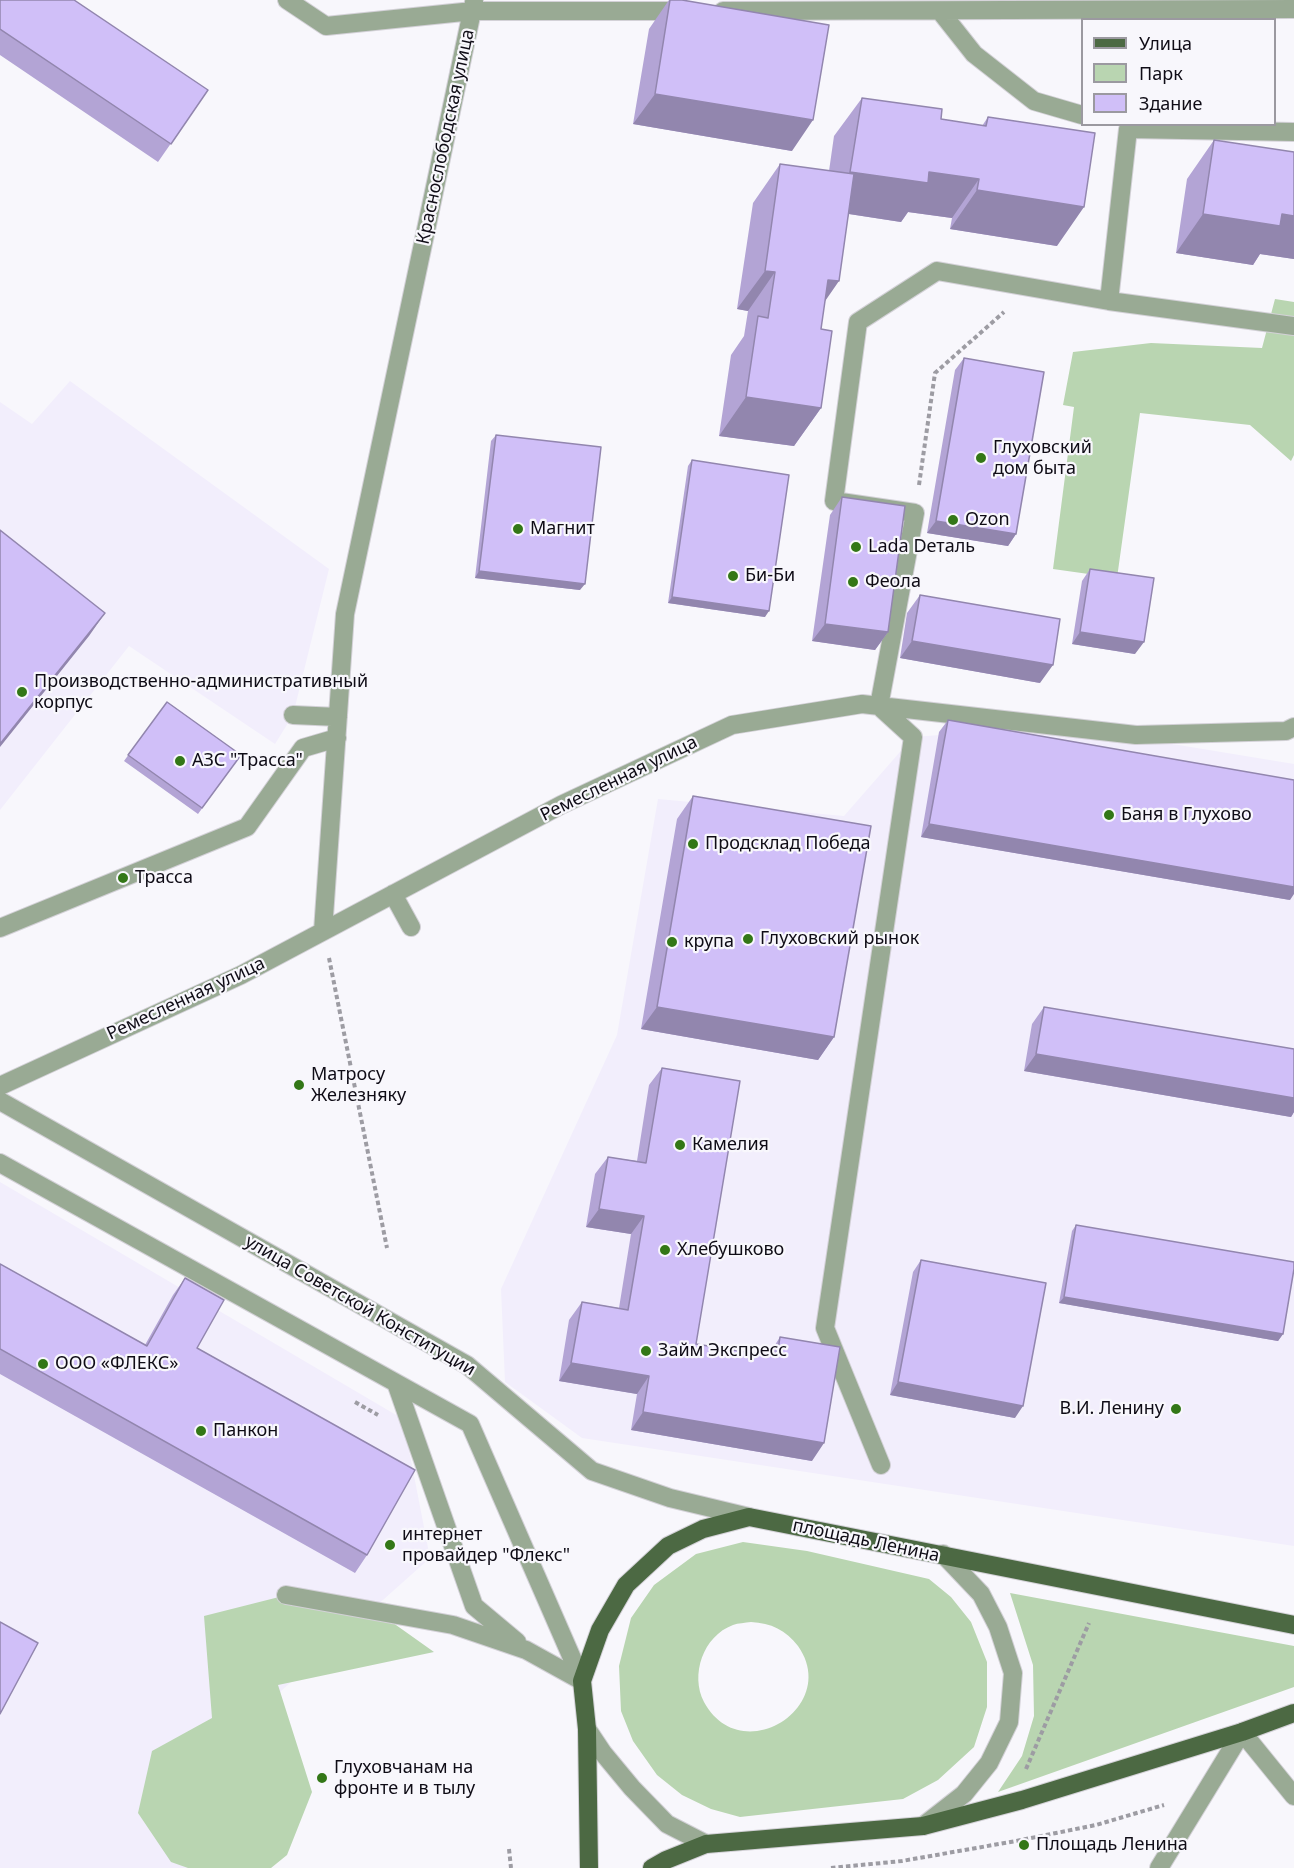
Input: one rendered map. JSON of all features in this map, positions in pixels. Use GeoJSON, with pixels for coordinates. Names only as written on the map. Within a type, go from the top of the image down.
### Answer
{"type":"FeatureCollection","features":[{"type":"Feature","properties":{"kind":"main road","name":"площадь Ленина"},"geometry":{"type":"LineString","coordinates":[[587,1729],[582,1681],[600,1630],[626,1585],[668,1546],[703,1528],[749,1518],[944,1554]]}},
{"type":"Feature","properties":{"kind":"main road"},"geometry":{"type":"LineString","coordinates":[[944,1554],[1294,1625]]}},
{"type":"Feature","properties":{"kind":"main road"},"geometry":{"type":"LineString","coordinates":[[652,1868],[706,1844],[923,1826],[1022,1800],[1242,1732],[1294,1713]]}},
{"type":"Feature","properties":{"kind":"main road"},"geometry":{"type":"LineString","coordinates":[[587,1729],[589,1868]]}},
{"type":"Feature","properties":{"kind":"street"},"geometry":{"type":"LineString","coordinates":[[287,0],[326,26],[474,6]]}},
{"type":"Feature","properties":{"kind":"street","name":"Краснослободская улица"},"geometry":{"type":"LineString","coordinates":[[323,931],[345,615],[474,6],[940,11],[1155,5],[1294,9]]}},
{"type":"Feature","properties":{"kind":"street"},"geometry":{"type":"LineString","coordinates":[[940,11],[974,54],[1034,101],[1081,114]]}},
{"type":"Feature","properties":{"kind":"street"},"geometry":{"type":"LineString","coordinates":[[1109,301],[1120,127],[1294,132]]}},
{"type":"Feature","properties":{"kind":"street"},"geometry":{"type":"LineString","coordinates":[[881,1465],[825,1328],[913,738],[879,706],[915,513],[834,501],[858,322],[937,271],[1109,301],[1294,326]]}},
{"type":"Feature","properties":{"kind":"street","name":"Ремесленная улица"},"geometry":{"type":"LineString","coordinates":[[0,1086],[241,975],[561,805],[732,725],[862,704],[1136,735],[1286,731],[1294,727]]}},
{"type":"Feature","properties":{"kind":"street"},"geometry":{"type":"LineString","coordinates":[[293,715],[338,717]]}},
{"type":"Feature","properties":{"kind":"street"},"geometry":{"type":"LineString","coordinates":[[0,928],[247,827],[303,748],[337,738]]}},
{"type":"Feature","properties":{"kind":"street"},"geometry":{"type":"LineString","coordinates":[[393,894],[411,927]]}},
{"type":"Feature","properties":{"kind":"street","name":"улица Советской Конституции"},"geometry":{"type":"LineString","coordinates":[[0,1101],[467,1365],[592,1471],[670,1498],[749,1518]]}},
{"type":"Feature","properties":{"kind":"street"},"geometry":{"type":"LineString","coordinates":[[0,1163],[470,1424],[582,1681]]}},
{"type":"Feature","properties":{"kind":"street"},"geometry":{"type":"LineString","coordinates":[[396,1383],[474,1606],[526,1650]]}},
{"type":"Feature","properties":{"kind":"street","name":"площадь Ленина"},"geometry":{"type":"LineString","coordinates":[[923,1826],[964,1794],[988,1763],[1008,1722],[1013,1673],[998,1627],[981,1594],[944,1554]]}},
{"type":"Feature","properties":{"kind":"street"},"geometry":{"type":"LineString","coordinates":[[286,1595],[453,1625],[526,1650],[582,1681]]}},
{"type":"Feature","properties":{"kind":"street"},"geometry":{"type":"LineString","coordinates":[[526,1650],[564,1640]]}},
{"type":"Feature","properties":{"kind":"street","name":"площадь Ленина"},"geometry":{"type":"LineString","coordinates":[[587,1729],[603,1753],[632,1788],[668,1824],[706,1844]]}},
{"type":"Feature","properties":{"kind":"street"},"geometry":{"type":"LineString","coordinates":[[1159,1868],[1242,1732],[1294,1796]]}},
{"type":"Feature","properties":{"kind":"path"},"geometry":{"type":"LineString","coordinates":[[915,513],[935,373],[1031,287]]}},
{"type":"Feature","properties":{"kind":"path"},"geometry":{"type":"LineString","coordinates":[[323,931],[387,1248]]}},
{"type":"Feature","properties":{"kind":"path"},"geometry":{"type":"LineString","coordinates":[[1026,1769],[1089,1623]]}},
{"type":"Feature","properties":{"kind":"path"},"geometry":{"type":"LineString","coordinates":[[831,1868],[902,1861],[1028,1839],[1096,1825],[1205,1792]]}},
{"type":"Feature","properties":{"kind":"path"},"geometry":{"type":"LineString","coordinates":[[509,1849],[511,1868]]}},
{"type":"Feature","properties":{"kind":"shaded area"},"geometry":{"type":"Polygon","coordinates":[[[70,381],[329,569],[293,715],[275,744],[129,646],[0,810],[0,402],[32,424],[70,381]]]}},
{"type":"Feature","properties":{"kind":"shaded area"},"geometry":{"type":"Polygon","coordinates":[[[1063,726],[1294,764],[1294,1546],[582,1438],[505,1382],[501,1289],[617,1035],[658,799],[844,816],[913,737],[1063,726]]]}},
{"type":"Feature","properties":{"kind":"shaded area"},"geometry":{"type":"Polygon","coordinates":[[[0,1182],[403,1419],[430,1558],[281,1691],[260,1868],[0,1868],[0,1182]]]}},
{"type":"Feature","properties":{"kind":"green space"},"geometry":{"type":"Polygon","coordinates":[[[1275,299],[1294,302],[1294,455],[1291,461],[1250,425],[1140,413],[1117,578],[1053,569],[1074,407],[1063,405],[1073,352],[1151,343],[1262,348],[1275,299]]]}},
{"type":"Feature","properties":{"kind":"green space"},"geometry":{"type":"Polygon","coordinates":[[[743,1542],[807,1551],[929,1579],[951,1597],[971,1622],[987,1662],[987,1707],[974,1747],[938,1780],[903,1799],[740,1817],[711,1809],[682,1795],[657,1775],[633,1741],[621,1711],[619,1666],[631,1618],[654,1585],[696,1554],[743,1542]],[[758,1623],[737,1624],[723,1630],[707,1647],[699,1669],[698,1680],[704,1702],[720,1722],[740,1731],[761,1730],[781,1722],[797,1708],[807,1690],[808,1669],[798,1646],[783,1632],[758,1623]]]}},
{"type":"Feature","properties":{"kind":"green space"},"geometry":{"type":"Polygon","coordinates":[[[1010,1593],[1294,1646],[1294,1687],[998,1792],[1022,1756],[1034,1716],[1033,1665],[1010,1593]]]}},
{"type":"Feature","properties":{"kind":"green space"},"geometry":{"type":"Polygon","coordinates":[[[287,1595],[365,1603],[434,1652],[278,1685],[312,1792],[287,1855],[271,1868],[188,1868],[171,1862],[138,1813],[152,1751],[212,1718],[204,1616],[287,1595]]]}},
{"type":"Feature","properties":{"kind":"building"},"geometry":{"type":"Polygon","coordinates":[[[0,0],[74,0],[208,90],[171,144],[0,29],[0,0]]]}},
{"type":"Feature","properties":{"kind":"building"},"geometry":{"type":"Polygon","coordinates":[[[670,0],[682,0],[829,25],[813,120],[655,94],[670,0]]]}},
{"type":"Feature","properties":{"kind":"building"},"geometry":{"type":"Polygon","coordinates":[[[862,98],[942,109],[941,119],[986,126],[988,117],[1095,133],[1084,207],[977,190],[979,179],[929,172],[928,183],[850,172],[862,98]]]}},
{"type":"Feature","properties":{"kind":"building"},"geometry":{"type":"Polygon","coordinates":[[[1214,140],[1294,152],[1294,216],[1282,214],[1280,226],[1203,214],[1214,140]]]}},
{"type":"Feature","properties":{"kind":"building"},"geometry":{"type":"Polygon","coordinates":[[[780,164],[854,174],[839,281],[828,280],[821,329],[832,331],[821,408],[746,397],[758,316],[768,318],[775,272],[765,271],[780,164]]]}},
{"type":"Feature","properties":{"kind":"building","name":"Глуховский дом быта"},"geometry":{"type":"Polygon","coordinates":[[[964,358],[1044,372],[1016,534],[936,521],[964,358]]]}},
{"type":"Feature","properties":{"kind":"building"},"geometry":{"type":"Polygon","coordinates":[[[496,435],[601,447],[585,584],[479,571],[496,435]]]}},
{"type":"Feature","properties":{"kind":"building"},"geometry":{"type":"Polygon","coordinates":[[[692,460],[789,475],[769,611],[672,597],[692,460]]]}},
{"type":"Feature","properties":{"kind":"building","name":"Феола"},"geometry":{"type":"Polygon","coordinates":[[[842,497],[905,506],[888,632],[825,624],[842,497]]]}},
{"type":"Feature","properties":{"kind":"building","name":"Производственно-административный корпус"},"geometry":{"type":"Polygon","coordinates":[[[0,530],[105,613],[0,744],[0,530]]]}},
{"type":"Feature","properties":{"kind":"building"},"geometry":{"type":"Polygon","coordinates":[[[1090,569],[1154,578],[1144,642],[1080,632],[1090,569]]]}},
{"type":"Feature","properties":{"kind":"building"},"geometry":{"type":"Polygon","coordinates":[[[920,595],[1060,619],[1053,665],[912,641],[920,595]]]}},
{"type":"Feature","properties":{"kind":"building","name":"АЗС \"Трасса\""},"geometry":{"type":"Polygon","coordinates":[[[167,702],[241,755],[202,808],[128,755],[167,702]]]}},
{"type":"Feature","properties":{"kind":"building","name":"Баня в Глухово"},"geometry":{"type":"Polygon","coordinates":[[[948,720],[1294,780],[1294,887],[929,824],[948,720]]]}},
{"type":"Feature","properties":{"kind":"building","name":"Глуховский рынок"},"geometry":{"type":"Polygon","coordinates":[[[693,796],[871,826],[834,1037],[657,1007],[693,796]]]}},
{"type":"Feature","properties":{"kind":"building"},"geometry":{"type":"Polygon","coordinates":[[[1044,1007],[1294,1049],[1294,1098],[1036,1054],[1044,1007]]]}},
{"type":"Feature","properties":{"kind":"building"},"geometry":{"type":"Polygon","coordinates":[[[662,1068],[740,1081],[696,1344],[777,1357],[780,1337],[840,1347],[824,1443],[643,1412],[649,1376],[571,1363],[582,1302],[628,1310],[644,1216],[599,1209],[608,1157],[646,1163],[662,1068]]]}},
{"type":"Feature","properties":{"kind":"building"},"geometry":{"type":"Polygon","coordinates":[[[1076,1225],[1294,1262],[1283,1334],[1064,1297],[1076,1225]]]}},
{"type":"Feature","properties":{"kind":"building"},"geometry":{"type":"Polygon","coordinates":[[[921,1260],[1046,1283],[1023,1406],[898,1382],[921,1260]]]}},
{"type":"Feature","properties":{"kind":"building","name":"Панкон"},"geometry":{"type":"Polygon","coordinates":[[[0,1264],[147,1346],[185,1278],[224,1300],[197,1348],[415,1470],[367,1555],[0,1349],[0,1264]]]}},
{"type":"Feature","properties":{"kind":"building"},"geometry":{"type":"Polygon","coordinates":[[[0,1622],[38,1643],[0,1714],[0,1622]]]}},
{"type":"Feature","properties":{"kind":"place","name":"Глуховский дом быта"},"geometry":{"type":"Point","coordinates":[981,458]}},
{"type":"Feature","properties":{"kind":"place","name":"Ozon"},"geometry":{"type":"Point","coordinates":[953,520]}},
{"type":"Feature","properties":{"kind":"place","name":"Магнит"},"geometry":{"type":"Point","coordinates":[518,529]}},
{"type":"Feature","properties":{"kind":"place","name":"Lada Dеталь"},"geometry":{"type":"Point","coordinates":[856,547]}},
{"type":"Feature","properties":{"kind":"place","name":"Би-Би"},"geometry":{"type":"Point","coordinates":[733,576]}},
{"type":"Feature","properties":{"kind":"place","name":"Феола"},"geometry":{"type":"Point","coordinates":[853,582]}},
{"type":"Feature","properties":{"kind":"place","name":"Производственно-административный корпус"},"geometry":{"type":"Point","coordinates":[22,692]}},
{"type":"Feature","properties":{"kind":"place","name":"АЗС \"Трасса\""},"geometry":{"type":"Point","coordinates":[180,761]}},
{"type":"Feature","properties":{"kind":"place","name":"Баня в Глухово"},"geometry":{"type":"Point","coordinates":[1109,815]}},
{"type":"Feature","properties":{"kind":"place","name":"Продсклад Победа"},"geometry":{"type":"Point","coordinates":[693,844]}},
{"type":"Feature","properties":{"kind":"place","name":"Трасса"},"geometry":{"type":"Point","coordinates":[123,878]}},
{"type":"Feature","properties":{"kind":"place","name":"Глуховский рынок"},"geometry":{"type":"Point","coordinates":[748,939]}},
{"type":"Feature","properties":{"kind":"place","name":"крупа"},"geometry":{"type":"Point","coordinates":[672,942]}},
{"type":"Feature","properties":{"kind":"place","name":"Матросу Железняку"},"geometry":{"type":"Point","coordinates":[299,1085]}},
{"type":"Feature","properties":{"kind":"place","name":"Камелия"},"geometry":{"type":"Point","coordinates":[680,1145]}},
{"type":"Feature","properties":{"kind":"place","name":"Хлебушково"},"geometry":{"type":"Point","coordinates":[665,1250]}},
{"type":"Feature","properties":{"kind":"place","name":"Займ Экспресс"},"geometry":{"type":"Point","coordinates":[646,1351]}},
{"type":"Feature","properties":{"kind":"place","name":"ООО «ФЛЕКС»"},"geometry":{"type":"Point","coordinates":[43,1364]}},
{"type":"Feature","properties":{"kind":"place","name":"В.И. Ленину"},"geometry":{"type":"Point","coordinates":[1176,1409]}},
{"type":"Feature","properties":{"kind":"place","name":"Панкон"},"geometry":{"type":"Point","coordinates":[201,1431]}},
{"type":"Feature","properties":{"kind":"place","name":"интернет провайдер \"Флекс\""},"geometry":{"type":"Point","coordinates":[390,1545]}},
{"type":"Feature","properties":{"kind":"place","name":"Глуховчанам на фронте и в тылу"},"geometry":{"type":"Point","coordinates":[322,1778]}},
{"type":"Feature","properties":{"kind":"place","name":"Площадь Ленина"},"geometry":{"type":"Point","coordinates":[1024,1845]}}]}
